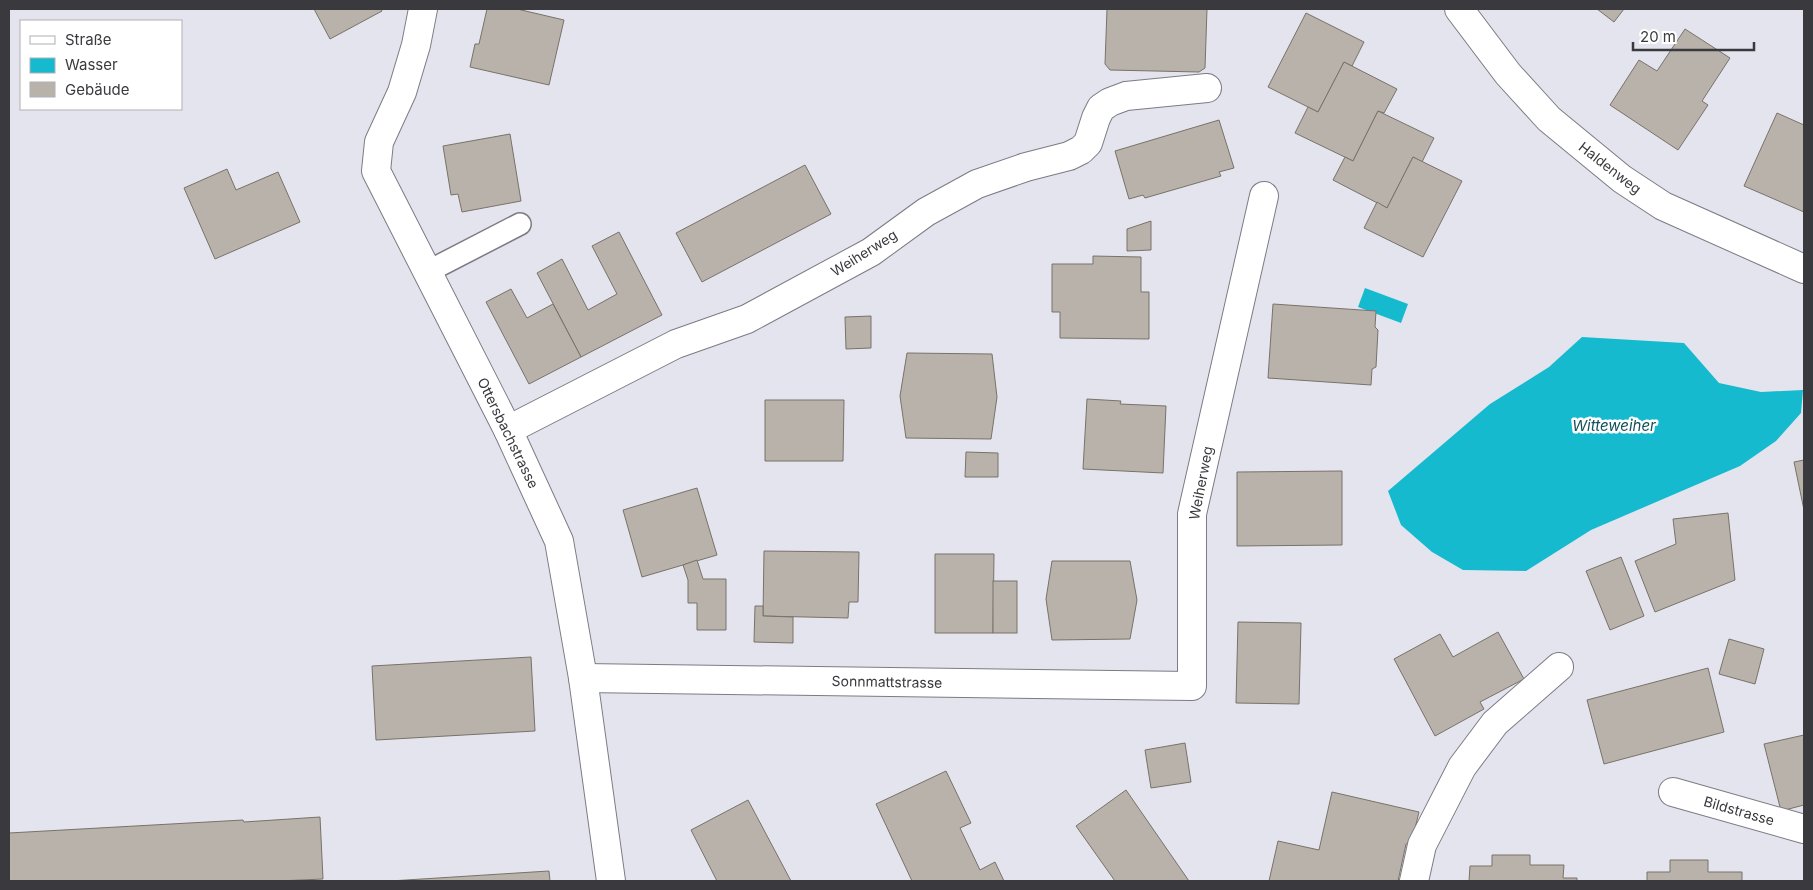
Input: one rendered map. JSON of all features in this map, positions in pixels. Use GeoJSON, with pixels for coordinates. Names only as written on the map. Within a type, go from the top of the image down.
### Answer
{"type":"FeatureCollection","features":[{"type":"Feature","properties":{"kind":"street","name":"Ottersbachstrasse"},"geometry":{"type":"LineString","coordinates":[[424,9],[402,92],[379,142],[376,171],[508,430],[559,541],[582,678],[611,881]]}},
{"type":"Feature","properties":{"kind":"street","name":"Haldenweg"},"geometry":{"type":"LineString","coordinates":[[1459,9],[1508,74],[1549,119],[1622,180],[1662,206],[1804,269]]}},
{"type":"Feature","properties":{"kind":"street","name":"Weiherweg"},"geometry":{"type":"LineString","coordinates":[[508,430],[676,344],[747,319],[871,252],[926,212],[977,184],[1026,167],[1069,156],[1081,150],[1088,143],[1101,108],[1110,102],[1126,96],[1207,88]]}},
{"type":"Feature","properties":{"kind":"street","name":"Weiherweg"},"geometry":{"type":"LineString","coordinates":[[1192,686],[1192,514],[1264,196]]}},
{"type":"Feature","properties":{"kind":"street"},"geometry":{"type":"LineString","coordinates":[[1414,881],[1422,845],[1462,766],[1495,723],[1559,667]]}},
{"type":"Feature","properties":{"kind":"street","name":"Sonnmattstrasse"},"geometry":{"type":"LineString","coordinates":[[582,678],[1192,686]]}},
{"type":"Feature","properties":{"kind":"street","name":"Bildstrasse"},"geometry":{"type":"LineString","coordinates":[[1673,792],[1804,829]]}},
{"type":"Feature","properties":{"kind":"lane"},"geometry":{"type":"LineString","coordinates":[[427,272],[520,224]]}},
{"type":"Feature","properties":{"kind":"water"},"geometry":{"type":"Polygon","coordinates":[[[1365,288],[1408,304],[1401,323],[1358,307],[1365,288]]]}},
{"type":"Feature","properties":{"kind":"water","name":"Witteweiher"},"geometry":{"type":"Polygon","coordinates":[[[1582,337],[1684,343],[1719,383],[1761,392],[1803,390],[1801,413],[1776,441],[1740,466],[1591,530],[1526,571],[1463,570],[1432,552],[1401,525],[1388,491],[1490,404],[1549,367],[1582,337]]]}},
{"type":"Feature","properties":{"kind":"building"},"geometry":{"type":"Polygon","coordinates":[[[314,9],[381,9],[382,11],[330,39],[314,9]]]}},
{"type":"Feature","properties":{"kind":"building"},"geometry":{"type":"Polygon","coordinates":[[[487,9],[517,9],[564,20],[549,85],[470,67],[475,44],[479,44],[487,9]]]}},
{"type":"Feature","properties":{"kind":"building"},"geometry":{"type":"Polygon","coordinates":[[[1107,9],[1207,9],[1205,68],[1199,72],[1110,70],[1105,64],[1107,9]]]}},
{"type":"Feature","properties":{"kind":"building"},"geometry":{"type":"Polygon","coordinates":[[[1597,9],[1624,9],[1614,22],[1597,9]]]}},
{"type":"Feature","properties":{"kind":"building"},"geometry":{"type":"Polygon","coordinates":[[[1306,13],[1364,42],[1352,66],[1344,62],[1318,112],[1268,87],[1306,13]]]}},
{"type":"Feature","properties":{"kind":"building"},"geometry":{"type":"Polygon","coordinates":[[[1685,29],[1730,58],[1702,101],[1708,105],[1678,150],[1610,105],[1639,60],[1657,71],[1685,29]]]}},
{"type":"Feature","properties":{"kind":"building"},"geometry":{"type":"Polygon","coordinates":[[[1344,62],[1397,89],[1384,113],[1378,111],[1353,161],[1295,133],[1308,107],[1318,112],[1344,62]]]}},
{"type":"Feature","properties":{"kind":"building"},"geometry":{"type":"Polygon","coordinates":[[[1378,111],[1434,138],[1422,162],[1413,157],[1387,208],[1333,180],[1345,157],[1353,161],[1378,111]]]}},
{"type":"Feature","properties":{"kind":"building"},"geometry":{"type":"Polygon","coordinates":[[[1777,113],[1804,125],[1804,212],[1744,186],[1777,113]]]}},
{"type":"Feature","properties":{"kind":"building"},"geometry":{"type":"Polygon","coordinates":[[[1219,120],[1234,168],[1219,172],[1221,176],[1145,198],[1143,195],[1129,199],[1115,151],[1219,120]]]}},
{"type":"Feature","properties":{"kind":"building"},"geometry":{"type":"Polygon","coordinates":[[[510,134],[521,201],[462,212],[458,194],[451,195],[443,146],[510,134]]]}},
{"type":"Feature","properties":{"kind":"building"},"geometry":{"type":"Polygon","coordinates":[[[1413,157],[1462,181],[1423,257],[1364,228],[1377,202],[1387,208],[1413,157]]]}},
{"type":"Feature","properties":{"kind":"building"},"geometry":{"type":"Polygon","coordinates":[[[805,165],[831,214],[702,282],[676,233],[805,165]]]}},
{"type":"Feature","properties":{"kind":"building"},"geometry":{"type":"Polygon","coordinates":[[[227,169],[236,190],[278,172],[300,222],[215,259],[184,188],[227,169]]]}},
{"type":"Feature","properties":{"kind":"building"},"geometry":{"type":"Polygon","coordinates":[[[1151,221],[1151,250],[1127,251],[1127,229],[1151,221]]]}},
{"type":"Feature","properties":{"kind":"building"},"geometry":{"type":"Polygon","coordinates":[[[619,232],[662,315],[581,357],[537,273],[562,259],[588,310],[617,294],[592,246],[619,232]]]}},
{"type":"Feature","properties":{"kind":"building"},"geometry":{"type":"Polygon","coordinates":[[[1093,256],[1141,257],[1141,292],[1149,292],[1149,339],[1060,338],[1060,312],[1052,312],[1052,264],[1093,264],[1093,256]]]}},
{"type":"Feature","properties":{"kind":"building"},"geometry":{"type":"Polygon","coordinates":[[[511,289],[527,318],[553,304],[581,357],[529,384],[486,302],[511,289]]]}},
{"type":"Feature","properties":{"kind":"building"},"geometry":{"type":"Polygon","coordinates":[[[1273,304],[1376,311],[1375,327],[1378,330],[1376,367],[1372,369],[1371,385],[1268,378],[1273,304]]]}},
{"type":"Feature","properties":{"kind":"building"},"geometry":{"type":"Polygon","coordinates":[[[871,316],[871,348],[846,349],[845,317],[871,316]]]}},
{"type":"Feature","properties":{"kind":"building"},"geometry":{"type":"Polygon","coordinates":[[[907,353],[992,354],[997,397],[991,439],[906,438],[900,396],[907,353]]]}},
{"type":"Feature","properties":{"kind":"building"},"geometry":{"type":"Polygon","coordinates":[[[1087,399],[1121,401],[1120,404],[1166,406],[1163,473],[1083,469],[1087,399]]]}},
{"type":"Feature","properties":{"kind":"building"},"geometry":{"type":"Polygon","coordinates":[[[765,400],[844,400],[843,461],[765,461],[765,400]]]}},
{"type":"Feature","properties":{"kind":"building"},"geometry":{"type":"Polygon","coordinates":[[[966,452],[998,453],[998,477],[965,477],[966,452]]]}},
{"type":"Feature","properties":{"kind":"building"},"geometry":{"type":"Polygon","coordinates":[[[1804,460],[1804,510],[1794,462],[1804,460]]]}},
{"type":"Feature","properties":{"kind":"building"},"geometry":{"type":"Polygon","coordinates":[[[1342,471],[1342,545],[1237,546],[1237,472],[1342,471]]]}},
{"type":"Feature","properties":{"kind":"building"},"geometry":{"type":"Polygon","coordinates":[[[697,488],[717,555],[642,577],[623,510],[697,488]]]}},
{"type":"Feature","properties":{"kind":"building"},"geometry":{"type":"Polygon","coordinates":[[[1728,513],[1735,580],[1655,612],[1635,561],[1676,544],[1673,519],[1728,513]]]}},
{"type":"Feature","properties":{"kind":"building"},"geometry":{"type":"Polygon","coordinates":[[[764,551],[859,552],[858,602],[849,602],[848,618],[763,616],[764,551]]]}},
{"type":"Feature","properties":{"kind":"building"},"geometry":{"type":"Polygon","coordinates":[[[935,554],[994,554],[993,633],[935,633],[935,554]]]}},
{"type":"Feature","properties":{"kind":"building"},"geometry":{"type":"Polygon","coordinates":[[[1621,557],[1644,616],[1610,630],[1586,571],[1621,557]]]}},
{"type":"Feature","properties":{"kind":"building"},"geometry":{"type":"Polygon","coordinates":[[[697,560],[703,579],[726,579],[726,630],[697,630],[697,603],[688,603],[688,580],[683,565],[697,560]]]}},
{"type":"Feature","properties":{"kind":"building"},"geometry":{"type":"Polygon","coordinates":[[[1052,561],[1130,561],[1137,600],[1130,639],[1052,640],[1046,599],[1052,561]]]}},
{"type":"Feature","properties":{"kind":"building"},"geometry":{"type":"Polygon","coordinates":[[[993,581],[1017,581],[1017,633],[993,633],[993,581]]]}},
{"type":"Feature","properties":{"kind":"building"},"geometry":{"type":"Polygon","coordinates":[[[755,606],[763,606],[763,616],[793,617],[793,643],[754,642],[755,606]]]}},
{"type":"Feature","properties":{"kind":"building"},"geometry":{"type":"Polygon","coordinates":[[[1238,622],[1301,623],[1299,704],[1236,703],[1238,622]]]}},
{"type":"Feature","properties":{"kind":"building"},"geometry":{"type":"Polygon","coordinates":[[[1498,632],[1524,679],[1480,702],[1484,709],[1435,736],[1394,659],[1440,634],[1453,657],[1498,632]]]}},
{"type":"Feature","properties":{"kind":"building"},"geometry":{"type":"Polygon","coordinates":[[[1729,639],[1764,649],[1755,684],[1719,674],[1729,639]]]}},
{"type":"Feature","properties":{"kind":"building"},"geometry":{"type":"Polygon","coordinates":[[[531,657],[535,731],[376,740],[372,666],[531,657]]]}},
{"type":"Feature","properties":{"kind":"building"},"geometry":{"type":"Polygon","coordinates":[[[1708,668],[1724,732],[1604,764],[1587,700],[1708,668]]]}},
{"type":"Feature","properties":{"kind":"building"},"geometry":{"type":"Polygon","coordinates":[[[1804,735],[1804,805],[1781,811],[1764,744],[1804,735]]]}},
{"type":"Feature","properties":{"kind":"building"},"geometry":{"type":"Polygon","coordinates":[[[1185,743],[1191,782],[1151,788],[1145,750],[1185,743]]]}},
{"type":"Feature","properties":{"kind":"building"},"geometry":{"type":"Polygon","coordinates":[[[946,771],[971,823],[960,828],[980,870],[995,862],[1004,881],[912,881],[876,804],[946,771]]]}},
{"type":"Feature","properties":{"kind":"building"},"geometry":{"type":"Polygon","coordinates":[[[1126,790],[1189,881],[1115,881],[1076,826],[1126,790]]]}},
{"type":"Feature","properties":{"kind":"building"},"geometry":{"type":"Polygon","coordinates":[[[1332,792],[1419,812],[1411,845],[1406,844],[1398,881],[1269,881],[1278,841],[1319,850],[1332,792]]]}},
{"type":"Feature","properties":{"kind":"building"},"geometry":{"type":"Polygon","coordinates":[[[748,800],[791,881],[717,881],[691,830],[748,800]]]}},
{"type":"Feature","properties":{"kind":"building"},"geometry":{"type":"Polygon","coordinates":[[[320,817],[323,879],[278,881],[9,881],[9,833],[320,817]]]}},
{"type":"Feature","properties":{"kind":"building"},"geometry":{"type":"Polygon","coordinates":[[[1492,855],[1530,855],[1530,865],[1564,865],[1563,878],[1577,878],[1577,881],[1469,881],[1470,866],[1492,866],[1492,855]]]}},
{"type":"Feature","properties":{"kind":"building"},"geometry":{"type":"Polygon","coordinates":[[[1670,860],[1708,860],[1708,872],[1742,872],[1742,881],[1647,881],[1647,872],[1670,872],[1670,860]]]}},
{"type":"Feature","properties":{"kind":"building"},"geometry":{"type":"Polygon","coordinates":[[[549,871],[550,881],[390,881],[549,871]]]}}]}
